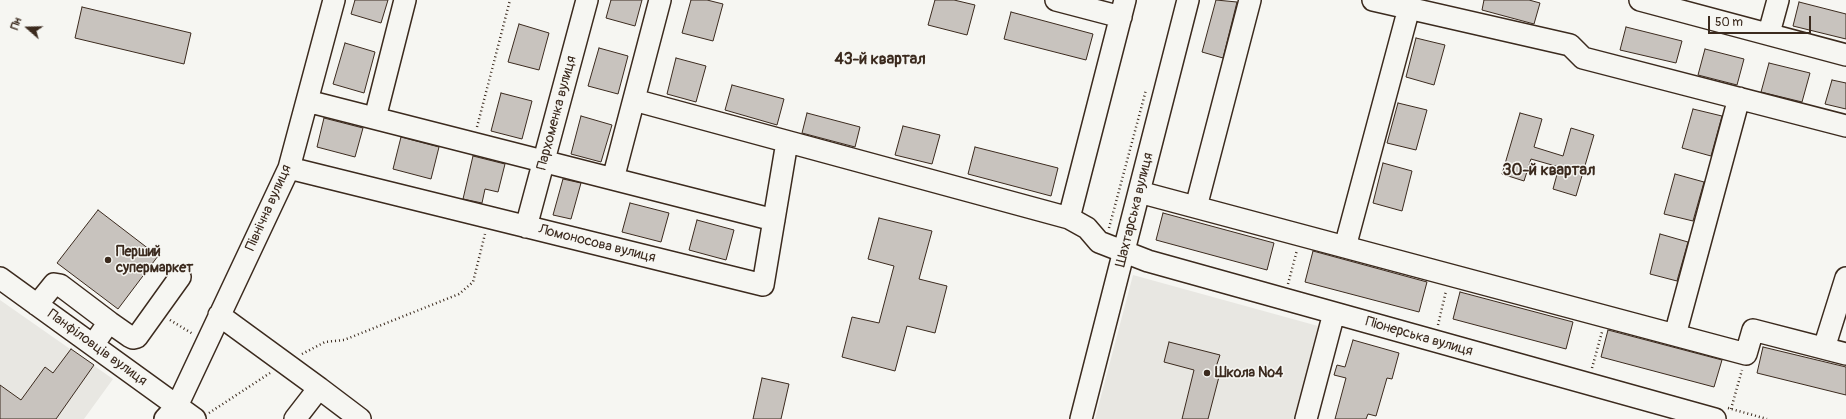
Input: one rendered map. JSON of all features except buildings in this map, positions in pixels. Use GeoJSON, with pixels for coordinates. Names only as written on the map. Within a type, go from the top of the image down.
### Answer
{"type":"FeatureCollection","features":[{"type":"Feature","properties":{"kind":"street","name":"Північна вулиця"},"geometry":{"type":"LineString","coordinates":[[171,412],[207,342],[289,168],[334,0]]}},
{"type":"Feature","properties":{"kind":"street"},"geometry":{"type":"LineString","coordinates":[[375,118],[405,0]]}},
{"type":"Feature","properties":{"kind":"street","name":"Пархоменка вулиця"},"geometry":{"type":"LineString","coordinates":[[526,227],[587,0]]}},
{"type":"Feature","properties":{"kind":"street"},"geometry":{"type":"LineString","coordinates":[[613,179],[660,0]]}},
{"type":"Feature","properties":{"kind":"street"},"geometry":{"type":"LineString","coordinates":[[1056,0],[1123,8],[1069,218]]}},
{"type":"Feature","properties":{"kind":"street","name":"Шахтарська вулиця"},"geometry":{"type":"LineString","coordinates":[[1081,419],[1114,248],[1139,192],[1188,0]]}},
{"type":"Feature","properties":{"kind":"street"},"geometry":{"type":"LineString","coordinates":[[1196,207],[1250,0]]}},
{"type":"Feature","properties":{"kind":"street"},"geometry":{"type":"LineString","coordinates":[[1373,0],[1570,45],[1583,58],[1846,126]]}},
{"type":"Feature","properties":{"kind":"street"},"geometry":{"type":"LineString","coordinates":[[1640,0],[1846,54]]}},
{"type":"Feature","properties":{"kind":"street"},"geometry":{"type":"LineString","coordinates":[[1769,33],[1778,0]]}},
{"type":"Feature","properties":{"kind":"street"},"geometry":{"type":"LineString","coordinates":[[1345,247],[1409,8]]}},
{"type":"Feature","properties":{"kind":"street"},"geometry":{"type":"LineString","coordinates":[[1675,335],[1738,98]]}},
{"type":"Feature","properties":{"kind":"street"},"geometry":{"type":"LineString","coordinates":[[307,100],[774,220]]}},
{"type":"Feature","properties":{"kind":"street","name":"Піонерська вулиця"},"geometry":{"type":"LineString","coordinates":[[634,100],[1069,218],[1087,228],[1099,242],[1148,261],[1334,313],[1723,414]]}},
{"type":"Feature","properties":{"kind":"street","name":"Ломоносова вулиця"},"geometry":{"type":"LineString","coordinates":[[289,168],[763,285],[787,142]]}},
{"type":"Feature","properties":{"kind":"street"},"geometry":{"type":"LineString","coordinates":[[1139,192],[1746,354],[1753,330],[1846,354]]}},
{"type":"Feature","properties":{"kind":"street"},"geometry":{"type":"LineString","coordinates":[[37,305],[54,284],[60,284],[133,338],[137,337],[180,277]]}},
{"type":"Feature","properties":{"kind":"street","name":"Панфіловців вулиця"},"geometry":{"type":"LineString","coordinates":[[0,278],[93,345],[171,412],[201,417]]}},
{"type":"Feature","properties":{"kind":"street"},"geometry":{"type":"LineString","coordinates":[[1824,348],[1846,278]]}},
{"type":"Feature","properties":{"kind":"street"},"geometry":{"type":"LineString","coordinates":[[1306,419],[1334,313]]}},
{"type":"Feature","properties":{"kind":"street"},"geometry":{"type":"LineString","coordinates":[[219,315],[360,419]]}},
{"type":"Feature","properties":{"kind":"street"},"geometry":{"type":"LineString","coordinates":[[93,345],[110,322]]}},
{"type":"Feature","properties":{"kind":"street"},"geometry":{"type":"LineString","coordinates":[[295,419],[319,388]]}},
{"type":"Feature","properties":{"kind":"path"},"geometry":{"type":"LineString","coordinates":[[473,143],[510,0]]}},
{"type":"Feature","properties":{"kind":"path"},"geometry":{"type":"LineString","coordinates":[[1114,248],[1147,84]]}},
{"type":"Feature","properties":{"kind":"path"},"geometry":{"type":"LineString","coordinates":[[201,417],[285,363],[325,342],[344,340],[459,294],[473,282],[490,218]]}},
{"type":"Feature","properties":{"kind":"path"},"geometry":{"type":"LineString","coordinates":[[1287,286],[1300,235]]}},
{"type":"Feature","properties":{"kind":"path"},"geometry":{"type":"LineString","coordinates":[[1437,328],[1450,275]]}},
{"type":"Feature","properties":{"kind":"path"},"geometry":{"type":"LineString","coordinates":[[156,311],[207,342]]}},
{"type":"Feature","properties":{"kind":"path"},"geometry":{"type":"LineString","coordinates":[[1591,370],[1606,317]]}},
{"type":"Feature","properties":{"kind":"path"},"geometry":{"type":"LineString","coordinates":[[1723,414],[1746,354]]}},
{"type":"Feature","properties":{"kind":"shaded area","name":"Школа №4"},"geometry":{"type":"Polygon","coordinates":[[[1133,275],[1318,326],[1295,419],[1095,419],[1133,275]]]}},
{"type":"Feature","properties":{"kind":"shaded area"},"geometry":{"type":"Polygon","coordinates":[[[0,300],[113,379],[84,419],[0,419],[0,300]]]}},
{"type":"Feature","properties":{"kind":"place","name":"Перший супермаркет"},"geometry":{"type":"Point","coordinates":[108,260]}},
{"type":"Feature","properties":{"kind":"place","name":"Школа №4"},"geometry":{"type":"Point","coordinates":[1207,373]}},
{"type":"Feature","properties":{"kind":"district","name":"43-й квартал"},"geometry":{"type":"Point","coordinates":[880,60]}},
{"type":"Feature","properties":{"kind":"district","name":"30-й квартал"},"geometry":{"type":"Point","coordinates":[1549,171]}}]}
